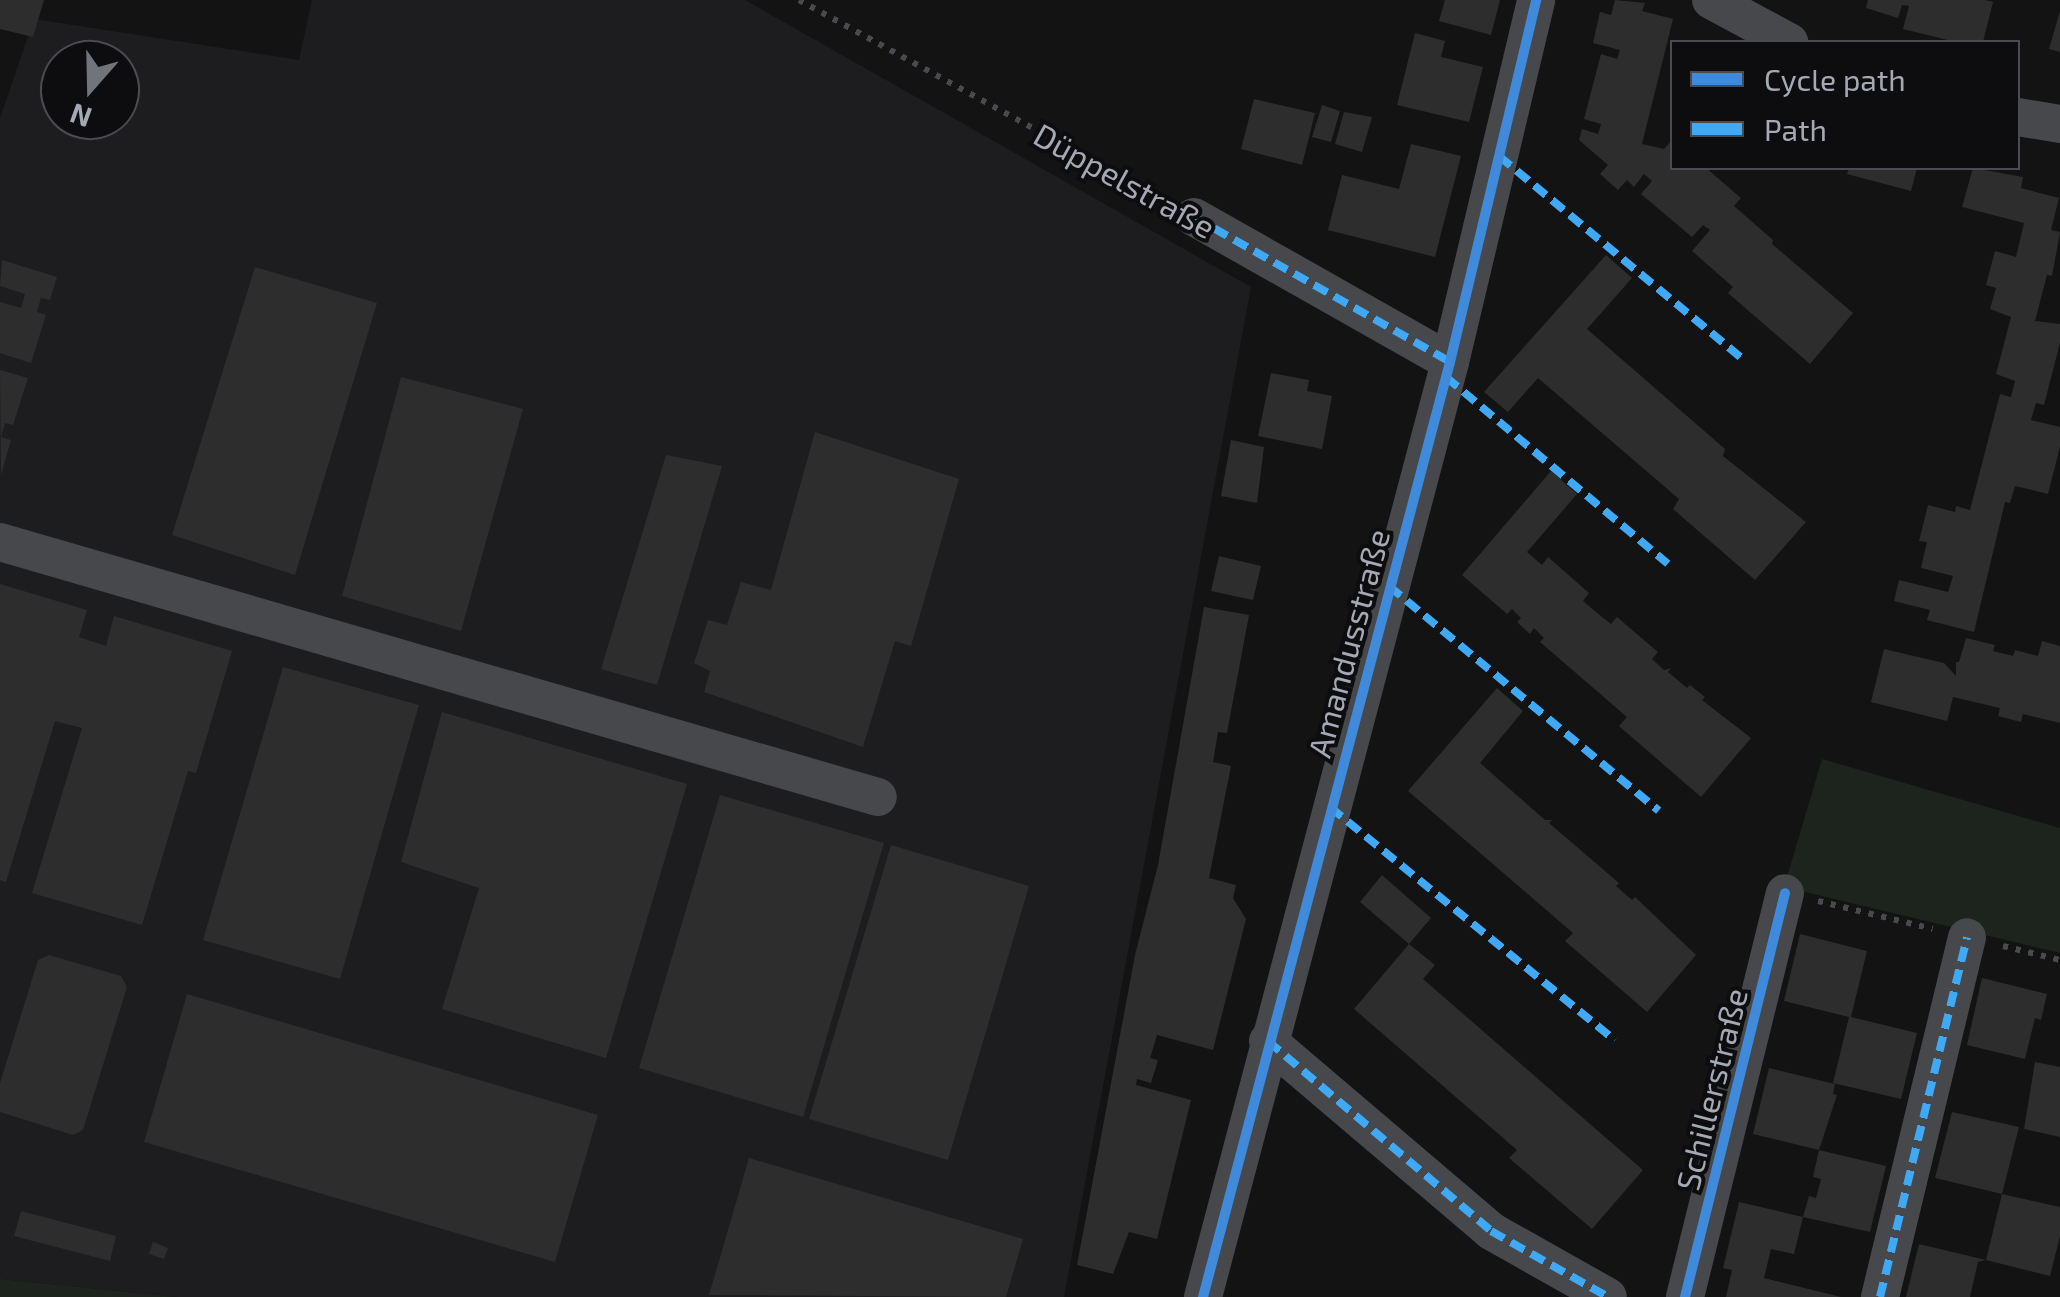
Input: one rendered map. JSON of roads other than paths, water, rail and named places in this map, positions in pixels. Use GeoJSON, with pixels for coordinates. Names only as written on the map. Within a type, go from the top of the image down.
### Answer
{"type":"FeatureCollection","features":[{"type":"Feature","properties":{"kind":"street","name":"Amandusstraße"},"geometry":{"type":"LineString","coordinates":[[1202,1297],[1450,362],[1536,0]]}},
{"type":"Feature","properties":{"kind":"street"},"geometry":{"type":"LineString","coordinates":[[1711,0],[1785,40]]}},
{"type":"Feature","properties":{"kind":"street"},"geometry":{"type":"LineString","coordinates":[[2020,117],[2060,124]]}},
{"type":"Feature","properties":{"kind":"street","name":"Düppelstraße"},"geometry":{"type":"LineString","coordinates":[[1194,217],[1450,362]]}},
{"type":"Feature","properties":{"kind":"street"},"geometry":{"type":"LineString","coordinates":[[0,542],[878,796]]}},
{"type":"Feature","properties":{"kind":"street","name":"Schillerstraße"},"geometry":{"type":"LineString","coordinates":[[1685,1297],[1786,893]]}},
{"type":"Feature","properties":{"kind":"street"},"geometry":{"type":"LineString","coordinates":[[1880,1297],[1966,937]]}},
{"type":"Feature","properties":{"kind":"street"},"geometry":{"type":"LineString","coordinates":[[1268,1041],[1491,1231],[1608,1297]]}}]}
